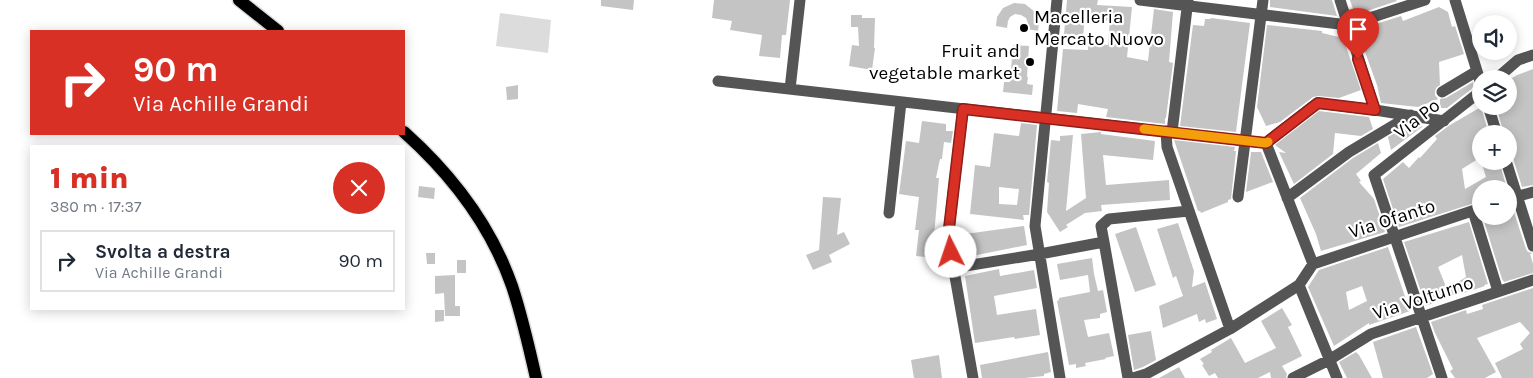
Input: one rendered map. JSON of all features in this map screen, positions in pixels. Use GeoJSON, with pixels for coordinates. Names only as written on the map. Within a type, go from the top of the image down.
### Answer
{"type":"FeatureCollection","features":[{"type":"Feature","properties":{"kind":"main road"},"geometry":{"type":"LineString","coordinates":[[239,0],[277,30]]}},
{"type":"Feature","properties":{"kind":"main road"},"geometry":{"type":"LineString","coordinates":[[405,133],[438,165],[460,191],[502,262],[519,310],[536,378]]}},
{"type":"Feature","properties":{"kind":"street"},"geometry":{"type":"LineString","coordinates":[[790,89],[800,0]]}},
{"type":"Feature","properties":{"kind":"street"},"geometry":{"type":"LineString","coordinates":[[1057,0],[1035,226],[1060,378]]}},
{"type":"Feature","properties":{"kind":"street"},"geometry":{"type":"LineString","coordinates":[[1140,0],[1187,3],[1348,25],[1425,0]]}},
{"type":"Feature","properties":{"kind":"street"},"geometry":{"type":"LineString","coordinates":[[1238,197],[1263,0]]}},
{"type":"Feature","properties":{"kind":"street"},"geometry":{"type":"LineString","coordinates":[[1340,0],[1375,110]]}},
{"type":"Feature","properties":{"kind":"street"},"geometry":{"type":"LineString","coordinates":[[1455,0],[1477,70]]}},
{"type":"Feature","properties":{"kind":"street"},"geometry":{"type":"LineString","coordinates":[[1187,3],[1167,147],[1230,329]]}},
{"type":"Feature","properties":{"kind":"street"},"geometry":{"type":"LineString","coordinates":[[1506,70],[1518,60],[1533,55]]}},
{"type":"Feature","properties":{"kind":"street"},"geometry":{"type":"LineString","coordinates":[[1442,92],[1472,74]]}},
{"type":"Feature","properties":{"kind":"street"},"geometry":{"type":"LineString","coordinates":[[718,81],[1266,143],[1318,103],[1444,121]]}},
{"type":"Feature","properties":{"kind":"street","name":"Via Po"},"geometry":{"type":"LineString","coordinates":[[1394,237],[1374,175],[1472,99]]}},
{"type":"Feature","properties":{"kind":"street"},"geometry":{"type":"LineString","coordinates":[[889,213],[901,102]]}},
{"type":"Feature","properties":{"kind":"street"},"geometry":{"type":"LineString","coordinates":[[963,109],[948,237],[973,378]]}},
{"type":"Feature","properties":{"kind":"street"},"geometry":{"type":"LineString","coordinates":[[1287,198],[1349,152],[1411,115]]}},
{"type":"Feature","properties":{"kind":"street"},"geometry":{"type":"LineString","coordinates":[[1133,378],[1146,374],[1230,329],[1299,285],[1313,264],[1266,143]]}},
{"type":"Feature","properties":{"kind":"street"},"geometry":{"type":"LineString","coordinates":[[1517,197],[1533,192]]}},
{"type":"Feature","properties":{"kind":"street"},"geometry":{"type":"LineString","coordinates":[[1517,208],[1533,246]]}},
{"type":"Feature","properties":{"kind":"street"},"geometry":{"type":"LineString","coordinates":[[1128,378],[1102,226],[1109,219],[1189,211]]}},
{"type":"Feature","properties":{"kind":"street","name":"Via Ofanto"},"geometry":{"type":"LineString","coordinates":[[1313,264],[1472,212]]}},
{"type":"Feature","properties":{"kind":"street"},"geometry":{"type":"LineString","coordinates":[[1481,225],[1498,292]]}},
{"type":"Feature","properties":{"kind":"street"},"geometry":{"type":"LineString","coordinates":[[1394,237],[1442,378]]}},
{"type":"Feature","properties":{"kind":"street"},"geometry":{"type":"LineString","coordinates":[[953,268],[1104,242]]}},
{"type":"Feature","properties":{"kind":"street","name":"Via Volturno"},"geometry":{"type":"LineString","coordinates":[[1293,378],[1329,360],[1371,334],[1533,280]]}},
{"type":"Feature","properties":{"kind":"street"},"geometry":{"type":"LineString","coordinates":[[1299,285],[1337,378]]}},
{"type":"Feature","properties":{"kind":"shaded area"},"geometry":{"type":"Polygon","coordinates":[[[500,13],[551,20],[548,53],[496,46],[500,13]]]}},
{"type":"Feature","properties":{"kind":"building"},"geometry":{"type":"Polygon","coordinates":[[[601,0],[634,0],[633,10],[601,6],[601,0]]]}},
{"type":"Feature","properties":{"kind":"building"},"geometry":{"type":"Polygon","coordinates":[[[714,0],[790,0],[786,35],[782,35],[780,58],[759,56],[762,35],[730,30],[732,21],[712,18],[714,0]]]}},
{"type":"Feature","properties":{"kind":"building"},"geometry":{"type":"Polygon","coordinates":[[[1067,0],[1098,0],[1097,5],[1132,7],[1127,57],[1148,61],[1154,9],[1173,12],[1169,62],[1173,63],[1165,124],[1106,117],[1108,109],[1078,104],[1077,113],[1057,111],[1063,49],[1088,50],[1088,43],[1108,45],[1110,21],[1085,16],[1083,36],[1064,34],[1067,0]]]}},
{"type":"Feature","properties":{"kind":"building"},"geometry":{"type":"Polygon","coordinates":[[[1270,0],[1332,0],[1337,16],[1270,7],[1270,0]]]}},
{"type":"Feature","properties":{"kind":"building"},"geometry":{"type":"Polygon","coordinates":[[[1350,0],[1396,0],[1397,1],[1355,15],[1350,0]]]}},
{"type":"Feature","properties":{"kind":"building"},"geometry":{"type":"Polygon","coordinates":[[[1014,3],[1025,4],[1035,12],[1039,22],[1038,31],[1027,29],[1028,23],[1026,18],[1015,14],[1010,17],[1007,28],[996,26],[997,17],[1003,8],[1014,3]]]}},
{"type":"Feature","properties":{"kind":"building"},"geometry":{"type":"Polygon","coordinates":[[[1439,7],[1448,12],[1452,27],[1455,26],[1464,54],[1439,62],[1440,85],[1436,88],[1435,92],[1438,99],[1418,107],[1381,103],[1377,85],[1357,30],[1401,16],[1403,21],[1439,7]]]}},
{"type":"Feature","properties":{"kind":"building"},"geometry":{"type":"Polygon","coordinates":[[[851,15],[862,15],[862,18],[875,18],[875,48],[872,70],[849,66],[852,45],[859,46],[858,27],[851,27],[851,15]]]}},
{"type":"Feature","properties":{"kind":"building"},"geometry":{"type":"Polygon","coordinates":[[[1211,18],[1250,23],[1236,132],[1180,126],[1193,25],[1204,26],[1205,19],[1211,18]]]}},
{"type":"Feature","properties":{"kind":"building"},"geometry":{"type":"Polygon","coordinates":[[[1267,25],[1322,31],[1322,33],[1343,38],[1361,90],[1339,98],[1313,97],[1280,122],[1266,126],[1257,107],[1267,25]]]}},
{"type":"Feature","properties":{"kind":"building"},"geometry":{"type":"Polygon","coordinates":[[[1013,45],[1029,46],[1027,84],[1033,85],[1032,95],[1003,92],[1004,82],[1010,82],[1013,45]]]}},
{"type":"Feature","properties":{"kind":"building"},"geometry":{"type":"Polygon","coordinates":[[[1533,69],[1533,185],[1522,187],[1517,170],[1517,125],[1501,125],[1499,115],[1517,115],[1517,75],[1533,69]]]}},
{"type":"Feature","properties":{"kind":"building"},"geometry":{"type":"Polygon","coordinates":[[[1472,83],[1472,89],[1447,108],[1440,108],[1440,99],[1446,98],[1472,83]]]}},
{"type":"Feature","properties":{"kind":"building"},"geometry":{"type":"Polygon","coordinates":[[[518,85],[518,99],[507,100],[506,87],[518,85]]]}},
{"type":"Feature","properties":{"kind":"building"},"geometry":{"type":"Polygon","coordinates":[[[1319,111],[1369,117],[1373,129],[1361,136],[1335,133],[1333,154],[1294,184],[1279,152],[1286,153],[1275,145],[1319,111]]]}},
{"type":"Feature","properties":{"kind":"building"},"geometry":{"type":"Polygon","coordinates":[[[1472,112],[1472,115],[1483,115],[1486,125],[1472,125],[1472,163],[1462,169],[1465,189],[1472,185],[1472,204],[1399,227],[1383,179],[1403,162],[1409,168],[1437,139],[1435,136],[1472,112]]]}},
{"type":"Feature","properties":{"kind":"building"},"geometry":{"type":"Polygon","coordinates":[[[922,121],[946,124],[946,131],[953,131],[951,143],[944,142],[942,159],[940,159],[936,178],[939,178],[934,236],[938,237],[935,258],[916,256],[919,230],[915,230],[919,197],[899,194],[906,141],[919,143],[922,121]]]}},
{"type":"Feature","properties":{"kind":"building"},"geometry":{"type":"Polygon","coordinates":[[[1021,123],[1037,125],[1029,215],[1023,215],[1024,220],[970,214],[975,165],[990,167],[994,133],[1019,136],[1021,123]],[[999,187],[999,204],[1017,205],[1019,189],[999,187]]]}},
{"type":"Feature","properties":{"kind":"building"},"geometry":{"type":"Polygon","coordinates":[[[1412,123],[1422,127],[1391,150],[1388,137],[1412,123]]]}},
{"type":"Feature","properties":{"kind":"building"},"geometry":{"type":"Polygon","coordinates":[[[1101,132],[1101,134],[1155,141],[1153,160],[1103,155],[1106,185],[1169,180],[1170,200],[1101,205],[1102,211],[1085,213],[1066,225],[1068,227],[1060,232],[1047,212],[1049,183],[1047,182],[1051,140],[1060,141],[1060,136],[1073,135],[1066,211],[1086,198],[1081,134],[1101,132]]]}},
{"type":"Feature","properties":{"kind":"building"},"geometry":{"type":"Polygon","coordinates":[[[1174,140],[1235,147],[1231,199],[1228,202],[1201,213],[1198,211],[1174,140]]]}},
{"type":"Feature","properties":{"kind":"building"},"geometry":{"type":"Polygon","coordinates":[[[1378,143],[1381,153],[1356,174],[1361,181],[1359,182],[1374,199],[1385,232],[1321,251],[1316,234],[1300,198],[1353,158],[1378,143]]]}},
{"type":"Feature","properties":{"kind":"building"},"geometry":{"type":"Polygon","coordinates":[[[1251,152],[1261,152],[1273,182],[1246,192],[1251,152]]]}},
{"type":"Feature","properties":{"kind":"building"},"geometry":{"type":"Polygon","coordinates":[[[1484,170],[1502,170],[1504,180],[1481,180],[1486,177],[1484,170]]]}},
{"type":"Feature","properties":{"kind":"building"},"geometry":{"type":"Polygon","coordinates":[[[419,186],[435,188],[434,199],[418,197],[419,186]]]}},
{"type":"Feature","properties":{"kind":"building"},"geometry":{"type":"Polygon","coordinates":[[[823,197],[841,198],[837,235],[844,232],[850,244],[829,255],[832,262],[813,270],[806,255],[819,250],[823,197]]]}},
{"type":"Feature","properties":{"kind":"building"},"geometry":{"type":"Polygon","coordinates":[[[1517,221],[1526,249],[1528,252],[1533,253],[1530,254],[1533,273],[1504,282],[1485,225],[1517,225],[1517,221]]]}},
{"type":"Feature","properties":{"kind":"building"},"geometry":{"type":"Polygon","coordinates":[[[1469,222],[1488,284],[1464,293],[1463,291],[1426,306],[1404,242],[1469,222]],[[1462,255],[1438,267],[1447,289],[1466,277],[1462,255]]]}},
{"type":"Feature","properties":{"kind":"building"},"geometry":{"type":"Polygon","coordinates":[[[1178,223],[1194,271],[1192,287],[1205,282],[1217,319],[1206,323],[1205,319],[1199,322],[1197,314],[1163,328],[1159,306],[1183,296],[1176,276],[1173,278],[1157,229],[1178,223]]]}},
{"type":"Feature","properties":{"kind":"building"},"geometry":{"type":"Polygon","coordinates":[[[1024,226],[1027,245],[962,258],[958,235],[1024,226]]]}},
{"type":"Feature","properties":{"kind":"building"},"geometry":{"type":"Polygon","coordinates":[[[1136,227],[1156,285],[1135,292],[1115,234],[1136,227]]]}},
{"type":"Feature","properties":{"kind":"building"},"geometry":{"type":"Polygon","coordinates":[[[1388,247],[1410,311],[1369,325],[1369,323],[1334,346],[1308,287],[1319,270],[1388,247]],[[1362,286],[1346,292],[1349,310],[1367,301],[1362,286]]]}},
{"type":"Feature","properties":{"kind":"building"},"geometry":{"type":"Polygon","coordinates":[[[426,253],[435,253],[435,264],[427,264],[426,253]]]}},
{"type":"Feature","properties":{"kind":"building"},"geometry":{"type":"Polygon","coordinates":[[[1092,258],[1098,291],[1103,290],[1107,312],[1100,314],[1100,318],[1084,320],[1088,337],[1109,333],[1114,356],[1085,363],[1086,366],[1076,368],[1076,364],[1069,365],[1057,301],[1059,298],[1090,292],[1088,275],[1060,280],[1057,264],[1092,258]]]}},
{"type":"Feature","properties":{"kind":"building"},"geometry":{"type":"Polygon","coordinates":[[[457,260],[466,260],[466,273],[457,273],[457,260]]]}},
{"type":"Feature","properties":{"kind":"building"},"geometry":{"type":"Polygon","coordinates":[[[999,269],[1000,276],[1034,270],[1037,288],[994,296],[997,315],[1036,309],[1040,335],[975,343],[965,276],[999,269]]]}},
{"type":"Feature","properties":{"kind":"building"},"geometry":{"type":"Polygon","coordinates":[[[455,275],[455,306],[460,306],[460,316],[445,316],[444,293],[435,294],[435,276],[455,275]]]}},
{"type":"Feature","properties":{"kind":"building"},"geometry":{"type":"Polygon","coordinates":[[[1533,288],[1533,378],[1502,378],[1495,363],[1523,349],[1520,344],[1530,333],[1520,322],[1477,338],[1496,372],[1485,378],[1455,378],[1450,371],[1453,369],[1431,322],[1466,310],[1467,314],[1483,309],[1482,305],[1533,288]]]}},
{"type":"Feature","properties":{"kind":"building"},"geometry":{"type":"Polygon","coordinates":[[[1282,308],[1292,325],[1288,327],[1302,356],[1282,366],[1287,374],[1286,378],[1271,378],[1270,372],[1258,378],[1218,378],[1215,373],[1209,376],[1200,359],[1231,338],[1245,363],[1276,348],[1261,321],[1282,308]]]}},
{"type":"Feature","properties":{"kind":"building"},"geometry":{"type":"Polygon","coordinates":[[[435,310],[444,310],[444,321],[435,322],[435,310]]]}},
{"type":"Feature","properties":{"kind":"building"},"geometry":{"type":"Polygon","coordinates":[[[1416,327],[1433,374],[1427,378],[1383,378],[1373,342],[1416,327]]]}},
{"type":"Feature","properties":{"kind":"building"},"geometry":{"type":"Polygon","coordinates":[[[1151,331],[1156,360],[1134,370],[1128,335],[1151,331]]]}},
{"type":"Feature","properties":{"kind":"building"},"geometry":{"type":"Polygon","coordinates":[[[1048,352],[1051,372],[1044,374],[1044,376],[982,378],[980,365],[1048,352]]]}},
{"type":"Feature","properties":{"kind":"building"},"geometry":{"type":"Polygon","coordinates":[[[1356,352],[1372,378],[1347,378],[1339,362],[1356,352]]]}},
{"type":"Feature","properties":{"kind":"building"},"geometry":{"type":"Polygon","coordinates":[[[939,355],[942,378],[914,378],[911,360],[939,355]]]}},
{"type":"Feature","properties":{"kind":"building"},"geometry":{"type":"Polygon","coordinates":[[[1179,367],[1185,378],[1159,378],[1179,367]]]}},
{"type":"Feature","properties":{"kind":"slow traffic"},"geometry":{"type":"LineString","coordinates":[[1144,129],[1268,142]]}},
{"type":"Feature","properties":{"kind":"place","name":"Macelleria Mercato Nuovo"},"geometry":{"type":"Point","coordinates":[1024,28]}},
{"type":"Feature","properties":{"kind":"place","name":"Fruit and vegetable market"},"geometry":{"type":"Point","coordinates":[1030,62]}},
{"type":"Feature","properties":{"kind":"route"},"geometry":{"type":"LineString","coordinates":[[951,252],[948,237],[963,109],[1266,143],[1318,103],[1375,110],[1358,59]]}}]}
